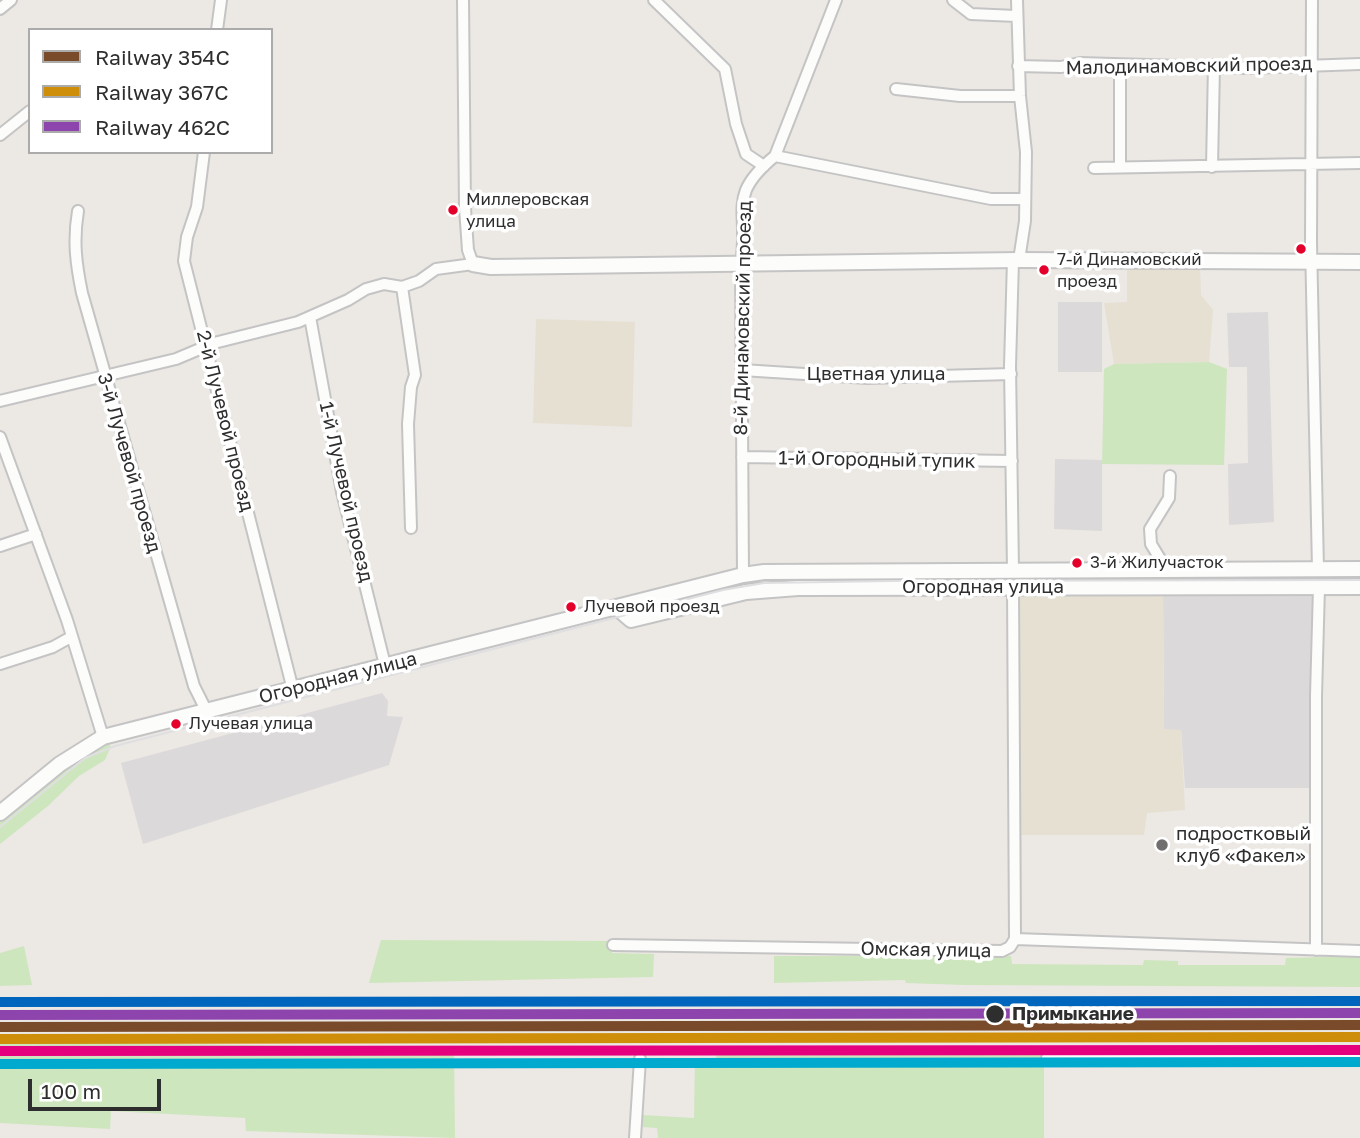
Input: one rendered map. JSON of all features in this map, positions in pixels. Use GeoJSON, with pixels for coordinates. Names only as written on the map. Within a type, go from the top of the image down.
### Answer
{"type":"FeatureCollection","features":[{"type":"Feature","properties":{"kind":"street"},"geometry":{"type":"LineString","coordinates":[[0,9],[11,0]]}},
{"type":"Feature","properties":{"kind":"street"},"geometry":{"type":"LineString","coordinates":[[217,28],[221,0]]}},
{"type":"Feature","properties":{"kind":"street"},"geometry":{"type":"LineString","coordinates":[[463,0],[465,208],[468,250],[473,264]]}},
{"type":"Feature","properties":{"kind":"street"},"geometry":{"type":"LineString","coordinates":[[654,0],[724,69],[736,124],[746,153],[764,166]]}},
{"type":"Feature","properties":{"kind":"street","name":"8-й Динамовский проезд"},"geometry":{"type":"LineString","coordinates":[[743,575],[741,263],[744,246],[741,197],[775,156],[836,0]]}},
{"type":"Feature","properties":{"kind":"street"},"geometry":{"type":"LineString","coordinates":[[953,0],[971,13],[1016,16]]}},
{"type":"Feature","properties":{"kind":"street"},"geometry":{"type":"LineString","coordinates":[[1013,570],[1011,374],[1016,260],[1025,221],[1026,152],[1018,66],[1017,0]]}},
{"type":"Feature","properties":{"kind":"street"},"geometry":{"type":"LineString","coordinates":[[1312,0],[1312,260],[1318,569]]}},
{"type":"Feature","properties":{"kind":"street","name":"Малодинамовский проезд"},"geometry":{"type":"LineString","coordinates":[[1018,66],[1061,67],[1080,63],[1360,64]]}},
{"type":"Feature","properties":{"kind":"street"},"geometry":{"type":"LineString","coordinates":[[1120,65],[1120,167]]}},
{"type":"Feature","properties":{"kind":"street"},"geometry":{"type":"LineString","coordinates":[[1212,167],[1214,65]]}},
{"type":"Feature","properties":{"kind":"street"},"geometry":{"type":"LineString","coordinates":[[896,89],[960,96],[1020,96]]}},
{"type":"Feature","properties":{"kind":"street"},"geometry":{"type":"LineString","coordinates":[[0,135],[28,113]]}},
{"type":"Feature","properties":{"kind":"street","name":"2-й Лучевой проезд"},"geometry":{"type":"LineString","coordinates":[[204,154],[197,207],[187,237],[184,261],[293,690]]}},
{"type":"Feature","properties":{"kind":"street"},"geometry":{"type":"LineString","coordinates":[[775,156],[991,199],[1024,199]]}},
{"type":"Feature","properties":{"kind":"street"},"geometry":{"type":"LineString","coordinates":[[1094,168],[1360,163]]}},
{"type":"Feature","properties":{"kind":"street","name":"3-й Лучевой проезд"},"geometry":{"type":"LineString","coordinates":[[78,211],[74,236],[75,258],[104,376],[194,686],[206,710]]}},
{"type":"Feature","properties":{"kind":"street"},"geometry":{"type":"LineString","coordinates":[[0,401],[176,359],[205,347],[310,317],[366,289],[384,284],[402,287],[419,281],[436,269],[473,264],[491,267],[1016,260],[1360,262]]}},
{"type":"Feature","properties":{"kind":"street"},"geometry":{"type":"LineString","coordinates":[[402,287],[415,375],[411,387],[408,424],[411,528]]}},
{"type":"Feature","properties":{"kind":"street","name":"1-й Лучевой проезд"},"geometry":{"type":"LineString","coordinates":[[310,317],[342,492],[385,665]]}},
{"type":"Feature","properties":{"kind":"street","name":"Цветная улица"},"geometry":{"type":"LineString","coordinates":[[742,370],[867,378],[1011,374]]}},
{"type":"Feature","properties":{"kind":"street"},"geometry":{"type":"LineString","coordinates":[[0,437],[93,695],[103,737]]}},
{"type":"Feature","properties":{"kind":"street","name":"1-й Огородный тупик"},"geometry":{"type":"LineString","coordinates":[[742,457],[1012,461]]}},
{"type":"Feature","properties":{"kind":"street"},"geometry":{"type":"LineString","coordinates":[[1162,569],[1162,562],[1152,544],[1150,529],[1169,498],[1170,476]]}},
{"type":"Feature","properties":{"kind":"street"},"geometry":{"type":"LineString","coordinates":[[0,546],[36,534]]}},
{"type":"Feature","properties":{"kind":"street","name":"Огородная улица"},"geometry":{"type":"LineString","coordinates":[[0,813],[60,764],[103,737],[743,575],[764,572],[1360,569]]}},
{"type":"Feature","properties":{"kind":"street"},"geometry":{"type":"LineString","coordinates":[[1013,587],[1015,939]]}},
{"type":"Feature","properties":{"kind":"street"},"geometry":{"type":"LineString","coordinates":[[1316,950],[1319,587]]}},
{"type":"Feature","properties":{"kind":"street","name":"Огородная улица"},"geometry":{"type":"LineString","coordinates":[[616,607],[631,620],[765,590],[1360,587]]}},
{"type":"Feature","properties":{"kind":"street"},"geometry":{"type":"LineString","coordinates":[[0,664],[53,647],[71,637]]}},
{"type":"Feature","properties":{"kind":"street","name":"Омская улица"},"geometry":{"type":"LineString","coordinates":[[613,945],[1002,951],[1010,947],[1015,939],[1360,951]]}},
{"type":"Feature","properties":{"kind":"street"},"geometry":{"type":"LineString","coordinates":[[1047,1058],[1231,1056],[1360,1059]]}},
{"type":"Feature","properties":{"kind":"street"},"geometry":{"type":"LineString","coordinates":[[635,1138],[640,1059]]}},
{"type":"Feature","properties":{"kind":"shaded area"},"geometry":{"type":"Polygon","coordinates":[[[1127,265],[1200,266],[1201,295],[1213,310],[1209,362],[1114,364],[1104,303],[1127,302],[1127,265]]]}},
{"type":"Feature","properties":{"kind":"shaded area"},"geometry":{"type":"Polygon","coordinates":[[[1058,302],[1102,302],[1102,372],[1058,372],[1058,302]]]}},
{"type":"Feature","properties":{"kind":"shaded area"},"geometry":{"type":"Polygon","coordinates":[[[1268,312],[1274,522],[1229,525],[1228,464],[1248,463],[1247,367],[1229,367],[1227,313],[1268,312]]]}},
{"type":"Feature","properties":{"kind":"shaded area"},"geometry":{"type":"Polygon","coordinates":[[[536,319],[635,322],[632,427],[533,423],[536,319]]]}},
{"type":"Feature","properties":{"kind":"shaded area"},"geometry":{"type":"Polygon","coordinates":[[[1055,459],[1102,460],[1102,531],[1054,529],[1055,459]]]}},
{"type":"Feature","properties":{"kind":"shaded area"},"geometry":{"type":"Polygon","coordinates":[[[1163,592],[1314,594],[1312,788],[1185,788],[1181,730],[1164,730],[1163,592]]]}},
{"type":"Feature","properties":{"kind":"shaded area"},"geometry":{"type":"Polygon","coordinates":[[[1163,592],[1164,729],[1181,730],[1185,810],[1147,813],[1144,835],[1018,835],[1019,598],[1023,594],[1163,592]]]}},
{"type":"Feature","properties":{"kind":"shaded area"},"geometry":{"type":"Polygon","coordinates":[[[382,693],[388,701],[387,716],[403,717],[389,765],[143,844],[121,763],[382,693]]]}},
{"type":"Feature","properties":{"kind":"green space"},"geometry":{"type":"Polygon","coordinates":[[[1209,362],[1227,369],[1224,465],[1102,464],[1104,369],[1114,364],[1209,362]]]}},
{"type":"Feature","properties":{"kind":"green space"},"geometry":{"type":"Polygon","coordinates":[[[105,743],[111,746],[105,760],[79,776],[48,806],[0,844],[0,819],[63,767],[105,743]]]}},
{"type":"Feature","properties":{"kind":"green space"},"geometry":{"type":"Polygon","coordinates":[[[381,940],[612,941],[612,953],[654,954],[653,977],[369,983],[381,940]]]}},
{"type":"Feature","properties":{"kind":"green space"},"geometry":{"type":"Polygon","coordinates":[[[24,946],[32,985],[0,986],[0,953],[24,946]]]}},
{"type":"Feature","properties":{"kind":"green space"},"geometry":{"type":"Polygon","coordinates":[[[774,956],[1011,956],[1012,964],[1143,965],[1144,960],[1178,961],[1178,965],[1285,965],[1286,958],[1360,956],[1360,987],[964,985],[906,983],[905,980],[774,983],[774,956]]]}},
{"type":"Feature","properties":{"kind":"green space"},"geometry":{"type":"Polygon","coordinates":[[[33,1042],[454,1048],[455,1138],[246,1131],[245,1118],[111,1111],[110,1129],[0,1123],[0,1044],[33,1042]]]}},
{"type":"Feature","properties":{"kind":"green space"},"geometry":{"type":"Polygon","coordinates":[[[833,1048],[1044,1052],[1044,1138],[658,1138],[657,1128],[642,1127],[643,1115],[694,1118],[695,1058],[716,1059],[717,1051],[785,1053],[833,1048]]]}},
{"type":"Feature","properties":{"kind":"tram line"},"geometry":{"type":"LineString","coordinates":[[0,827],[85,758],[115,746],[723,590],[764,583],[1360,580]]}},
{"type":"Feature","properties":{"kind":"railway"},"geometry":{"type":"LineString","coordinates":[[1351,1003],[1360,1003]]}},
{"type":"Feature","properties":{"kind":"rail line","name":"462С"},"geometry":{"type":"LineString","coordinates":[[0,1015],[1360,1013]]}},
{"type":"Feature","properties":{"kind":"rail line","name":"354С"},"geometry":{"type":"LineString","coordinates":[[0,1027],[1360,1025]]}},
{"type":"Feature","properties":{"kind":"rail line","name":"367С"},"geometry":{"type":"LineString","coordinates":[[0,1039],[1360,1037]]}},
{"type":"Feature","properties":{"kind":"transit line"},"geometry":{"type":"LineString","coordinates":[[0,1002],[1360,1001]]}},
{"type":"Feature","properties":{"kind":"transit line"},"geometry":{"type":"LineString","coordinates":[[0,1051],[1360,1050]]}},
{"type":"Feature","properties":{"kind":"transit line"},"geometry":{"type":"LineString","coordinates":[[0,1064],[1360,1062]]}},
{"type":"Feature","properties":{"kind":"place","name":"Миллеровская улица"},"geometry":{"type":"Point","coordinates":[453,210]}},
{"type":"Feature","properties":{"kind":"place","name":"7-й Динамовский проезд"},"geometry":{"type":"Point","coordinates":[1044,270]}},
{"type":"Feature","properties":{"kind":"place","name":"3-й Жилучасток"},"geometry":{"type":"Point","coordinates":[1077,563]}},
{"type":"Feature","properties":{"kind":"place","name":"Лучевой проезд"},"geometry":{"type":"Point","coordinates":[571,607]}},
{"type":"Feature","properties":{"kind":"place","name":"Лучевая улица"},"geometry":{"type":"Point","coordinates":[176,724]}},
{"type":"Feature","properties":{"kind":"place","name":"подростковый клуб «Факел»"},"geometry":{"type":"Point","coordinates":[1162,845]}},
{"type":"Feature","properties":{"kind":"place","name":"Примыкание"},"geometry":{"type":"Point","coordinates":[995,1014]}}]}
